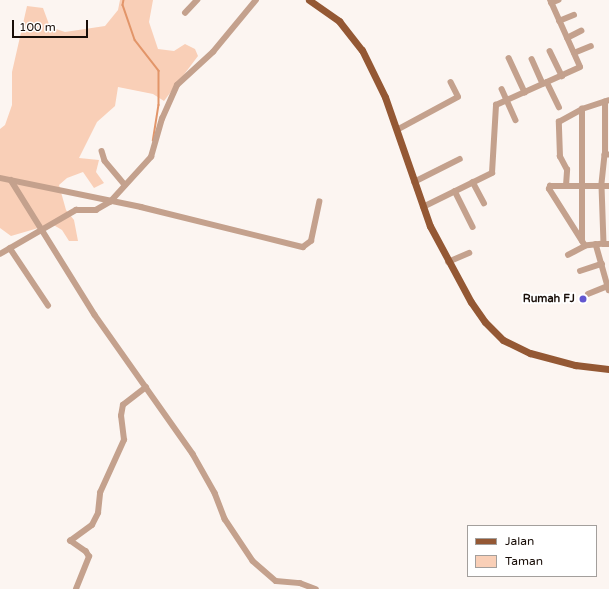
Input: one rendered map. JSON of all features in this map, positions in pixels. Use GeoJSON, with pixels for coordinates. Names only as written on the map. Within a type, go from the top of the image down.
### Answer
{"type":"FeatureCollection","features":[{"type":"Feature","properties":{"kind":"main road"},"geometry":{"type":"LineString","coordinates":[[309,0],[339,21],[362,50],[385,97],[423,207],[448,262],[485,322],[503,340],[530,354],[550,360],[609,369]]}},
{"type":"Feature","properties":{"kind":"street"},"geometry":{"type":"LineString","coordinates":[[185,13],[197,0]]}},
{"type":"Feature","properties":{"kind":"street"},"geometry":{"type":"LineString","coordinates":[[0,254],[76,210],[96,210],[110,202],[145,165],[155,150],[162,119],[177,85],[214,52],[256,0]]}},
{"type":"Feature","properties":{"kind":"street"},"geometry":{"type":"LineString","coordinates":[[423,207],[492,172],[496,105],[580,67],[550,2],[558,0]]}},
{"type":"Feature","properties":{"kind":"street"},"geometry":{"type":"LineString","coordinates":[[559,21],[574,15]]}},
{"type":"Feature","properties":{"kind":"street"},"geometry":{"type":"LineString","coordinates":[[567,38],[581,31]]}},
{"type":"Feature","properties":{"kind":"street"},"geometry":{"type":"LineString","coordinates":[[574,53],[590,46]]}},
{"type":"Feature","properties":{"kind":"street"},"geometry":{"type":"LineString","coordinates":[[550,51],[562,76]]}},
{"type":"Feature","properties":{"kind":"street"},"geometry":{"type":"LineString","coordinates":[[509,58],[525,92]]}},
{"type":"Feature","properties":{"kind":"street"},"geometry":{"type":"LineString","coordinates":[[532,59],[559,107]]}},
{"type":"Feature","properties":{"kind":"street"},"geometry":{"type":"LineString","coordinates":[[397,130],[458,97],[451,83]]}},
{"type":"Feature","properties":{"kind":"street"},"geometry":{"type":"LineString","coordinates":[[502,89],[516,120]]}},
{"type":"Feature","properties":{"kind":"street"},"geometry":{"type":"LineString","coordinates":[[566,186],[567,170],[560,157],[558,124],[562,118],[582,109],[607,101],[607,155],[602,186],[607,244],[583,244],[568,255]]}},
{"type":"Feature","properties":{"kind":"street"},"geometry":{"type":"LineString","coordinates":[[582,109],[580,186],[583,244]]}},
{"type":"Feature","properties":{"kind":"street"},"geometry":{"type":"LineString","coordinates":[[102,151],[105,160],[125,185]]}},
{"type":"Feature","properties":{"kind":"street"},"geometry":{"type":"LineString","coordinates":[[414,182],[460,159]]}},
{"type":"Feature","properties":{"kind":"street"},"geometry":{"type":"LineString","coordinates":[[0,178],[141,208],[303,247],[311,241],[319,202]]}},
{"type":"Feature","properties":{"kind":"street"},"geometry":{"type":"LineString","coordinates":[[11,180],[94,315],[193,454],[215,493],[225,519],[253,561],[276,582],[300,583],[316,589]]}},
{"type":"Feature","properties":{"kind":"street"},"geometry":{"type":"LineString","coordinates":[[473,182],[484,203]]}},
{"type":"Feature","properties":{"kind":"street"},"geometry":{"type":"LineString","coordinates":[[583,244],[549,189],[552,185],[609,186]]}},
{"type":"Feature","properties":{"kind":"street"},"geometry":{"type":"LineString","coordinates":[[454,191],[473,226]]}},
{"type":"Feature","properties":{"kind":"street"},"geometry":{"type":"LineString","coordinates":[[588,294],[608,288],[596,244]]}},
{"type":"Feature","properties":{"kind":"street"},"geometry":{"type":"LineString","coordinates":[[10,248],[48,305]]}},
{"type":"Feature","properties":{"kind":"street"},"geometry":{"type":"LineString","coordinates":[[448,262],[469,253]]}},
{"type":"Feature","properties":{"kind":"street"},"geometry":{"type":"LineString","coordinates":[[580,272],[602,264]]}},
{"type":"Feature","properties":{"kind":"street"},"geometry":{"type":"LineString","coordinates":[[76,589],[89,557],[86,552],[70,541],[92,525],[98,513],[100,493],[124,440],[121,416],[122,405],[146,387]]}},
{"type":"Feature","properties":{"kind":"green space"},"geometry":{"type":"Polygon","coordinates":[[[120,0],[153,0],[149,22],[158,49],[174,51],[185,44],[195,49],[198,56],[164,101],[153,94],[118,87],[115,106],[97,122],[79,158],[99,160],[96,172],[104,183],[94,188],[83,172],[67,178],[59,185],[66,210],[74,220],[78,241],[69,241],[62,230],[52,224],[11,236],[0,228],[0,129],[5,125],[12,105],[12,72],[27,6],[43,8],[50,27],[65,32],[105,26],[118,10],[120,0]]]}},
{"type":"Feature","properties":{"kind":"waterway"},"geometry":{"type":"LineString","coordinates":[[124,0],[123,5],[135,40],[159,71],[159,105],[153,141]]}},
{"type":"Feature","properties":{"kind":"place","name":"Rumah FJ"},"geometry":{"type":"Point","coordinates":[583,299]}}]}
